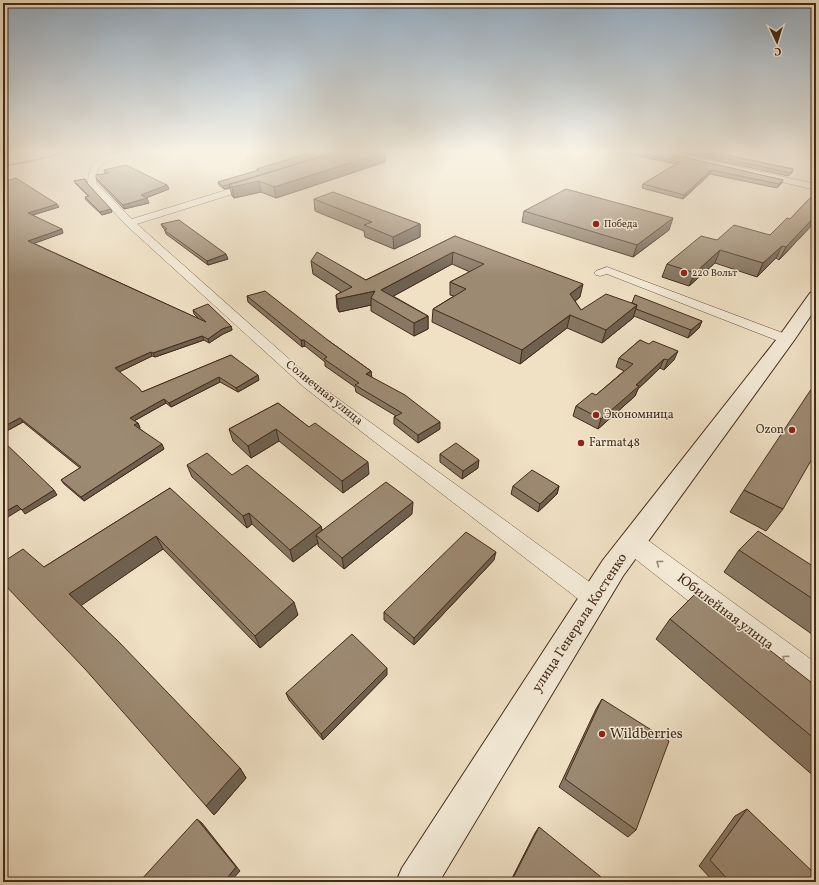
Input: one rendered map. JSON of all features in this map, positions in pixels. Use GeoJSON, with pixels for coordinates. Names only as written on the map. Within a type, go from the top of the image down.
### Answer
{"type":"FeatureCollection","features":[{"type":"Feature","properties":{"kind":"main road","name":"улица Генерала Костенко"},"geometry":{"type":"LineString","coordinates":[[416,882],[613,568],[786,339],[816,296]]}},
{"type":"Feature","properties":{"kind":"street","name":"Солнечная улица"},"geometry":{"type":"LineString","coordinates":[[101,193],[130,223],[310,385],[594,598]]}},
{"type":"Feature","properties":{"kind":"street"},"geometry":{"type":"LineString","coordinates":[[130,223],[227,193]]}},
{"type":"Feature","properties":{"kind":"street"},"geometry":{"type":"LineString","coordinates":[[600,273],[607,270],[786,339]]}},
{"type":"Feature","properties":{"kind":"street","name":"Юбилейная улица"},"geometry":{"type":"LineString","coordinates":[[633,543],[816,682]]}},
{"type":"Feature","properties":{"kind":"building"},"geometry":{"type":"Polygon","coordinates":[[[3,193],[40,193],[57,204],[28,213],[62,229],[28,241],[206,322],[193,310],[208,304],[231,326],[222,329],[208,339],[202,336],[153,353],[151,352],[115,368],[142,392],[231,355],[258,375],[236,388],[219,377],[169,403],[164,399],[130,418],[138,423],[134,425],[162,444],[81,497],[61,480],[81,467],[20,418],[3,427],[3,193]]]}},
{"type":"Feature","properties":{"kind":"building"},"geometry":{"type":"Polygon","coordinates":[[[86,193],[96,193],[111,209],[100,212],[85,197],[89,196],[86,193]]]}},
{"type":"Feature","properties":{"kind":"building"},"geometry":{"type":"Polygon","coordinates":[[[111,193],[145,193],[141,195],[147,198],[123,205],[111,193]]]}},
{"type":"Feature","properties":{"kind":"building"},"geometry":{"type":"Polygon","coordinates":[[[329,193],[337,193],[420,224],[393,237],[364,225],[372,222],[314,199],[329,193]]]}},
{"type":"Feature","properties":{"kind":"building"},"geometry":{"type":"Polygon","coordinates":[[[558,193],[582,193],[673,218],[637,245],[524,211],[558,193]]]}},
{"type":"Feature","properties":{"kind":"building"},"geometry":{"type":"Polygon","coordinates":[[[816,193],[816,215],[786,247],[782,246],[763,263],[720,250],[695,273],[667,264],[701,236],[717,240],[734,225],[770,235],[787,218],[790,219],[816,193]]]}},
{"type":"Feature","properties":{"kind":"building"},"geometry":{"type":"Polygon","coordinates":[[[179,220],[226,254],[207,261],[164,230],[167,229],[161,224],[179,220]]]}},
{"type":"Feature","properties":{"kind":"building"},"geometry":{"type":"Polygon","coordinates":[[[455,236],[583,284],[570,294],[581,310],[606,294],[637,305],[606,330],[570,315],[522,350],[433,309],[466,289],[450,282],[484,264],[453,252],[381,290],[428,316],[414,323],[371,298],[375,291],[337,299],[336,295],[352,287],[311,261],[317,252],[366,280],[455,236]]]}},
{"type":"Feature","properties":{"kind":"building"},"geometry":{"type":"Polygon","coordinates":[[[265,291],[329,341],[371,371],[366,374],[405,395],[440,422],[418,435],[394,417],[402,413],[355,385],[359,383],[324,359],[327,357],[304,340],[301,340],[247,296],[265,291]]]}},
{"type":"Feature","properties":{"kind":"building"},"geometry":{"type":"Polygon","coordinates":[[[635,295],[702,321],[691,330],[636,309],[637,305],[632,303],[635,295]]]}},
{"type":"Feature","properties":{"kind":"building"},"geometry":{"type":"Polygon","coordinates":[[[640,340],[649,344],[653,341],[678,351],[668,360],[664,359],[636,385],[639,386],[601,419],[576,406],[592,393],[596,395],[633,364],[619,358],[640,340]]]}},
{"type":"Feature","properties":{"kind":"building"},"geometry":{"type":"Polygon","coordinates":[[[816,382],[816,452],[783,509],[744,490],[816,382]]]}},
{"type":"Feature","properties":{"kind":"building"},"geometry":{"type":"Polygon","coordinates":[[[278,403],[309,427],[315,423],[368,462],[342,481],[276,429],[248,446],[229,429],[278,403]]]}},
{"type":"Feature","properties":{"kind":"building"},"geometry":{"type":"Polygon","coordinates":[[[3,441],[54,490],[22,510],[17,505],[3,513],[3,441]]]}},
{"type":"Feature","properties":{"kind":"building"},"geometry":{"type":"Polygon","coordinates":[[[456,443],[479,460],[463,471],[440,454],[456,443]]]}},
{"type":"Feature","properties":{"kind":"building"},"geometry":{"type":"Polygon","coordinates":[[[207,453],[232,475],[247,465],[321,526],[290,550],[249,513],[243,516],[187,465],[207,453]]]}},
{"type":"Feature","properties":{"kind":"building"},"geometry":{"type":"Polygon","coordinates":[[[532,470],[559,486],[540,504],[513,486],[532,470]]]}},
{"type":"Feature","properties":{"kind":"building"},"geometry":{"type":"Polygon","coordinates":[[[386,482],[413,502],[342,558],[316,535],[386,482]]]}},
{"type":"Feature","properties":{"kind":"building"},"geometry":{"type":"Polygon","coordinates":[[[170,488],[294,602],[255,636],[156,536],[69,594],[118,641],[240,768],[206,806],[85,669],[3,583],[3,562],[23,549],[44,567],[170,488]]]}},
{"type":"Feature","properties":{"kind":"building"},"geometry":{"type":"Polygon","coordinates":[[[758,531],[816,568],[816,601],[739,550],[758,531]]]}},
{"type":"Feature","properties":{"kind":"building"},"geometry":{"type":"Polygon","coordinates":[[[466,532],[496,552],[414,638],[384,612],[466,532]]]}},
{"type":"Feature","properties":{"kind":"building"},"geometry":{"type":"Polygon","coordinates":[[[696,593],[816,686],[816,740],[670,619],[696,593]]]}},
{"type":"Feature","properties":{"kind":"building"},"geometry":{"type":"Polygon","coordinates":[[[352,634],[387,668],[321,734],[286,693],[352,634]]]}},
{"type":"Feature","properties":{"kind":"building"},"geometry":{"type":"Polygon","coordinates":[[[602,699],[669,741],[636,830],[565,779],[602,699]]]}},
{"type":"Feature","properties":{"kind":"building"},"geometry":{"type":"Polygon","coordinates":[[[747,809],[816,875],[816,882],[730,882],[710,860],[747,809]]]}},
{"type":"Feature","properties":{"kind":"building"},"geometry":{"type":"Polygon","coordinates":[[[197,819],[236,867],[224,882],[139,882],[197,819]]]}},
{"type":"Feature","properties":{"kind":"building"},"geometry":{"type":"Polygon","coordinates":[[[539,827],[601,877],[599,882],[511,882],[539,827]]]}},
{"type":"Feature","properties":{"kind":"place","name":"Победа"},"geometry":{"type":"Point","coordinates":[596,224]}},
{"type":"Feature","properties":{"kind":"place","name":"220 Вольт"},"geometry":{"type":"Point","coordinates":[684,273]}},
{"type":"Feature","properties":{"kind":"place","name":"Экономница"},"geometry":{"type":"Point","coordinates":[596,415]}},
{"type":"Feature","properties":{"kind":"place","name":"Ozon"},"geometry":{"type":"Point","coordinates":[792,430]}},
{"type":"Feature","properties":{"kind":"place","name":"Farmat48"},"geometry":{"type":"Point","coordinates":[581,443]}},
{"type":"Feature","properties":{"kind":"place","name":"Wildberries"},"geometry":{"type":"Point","coordinates":[602,734]}}]}
